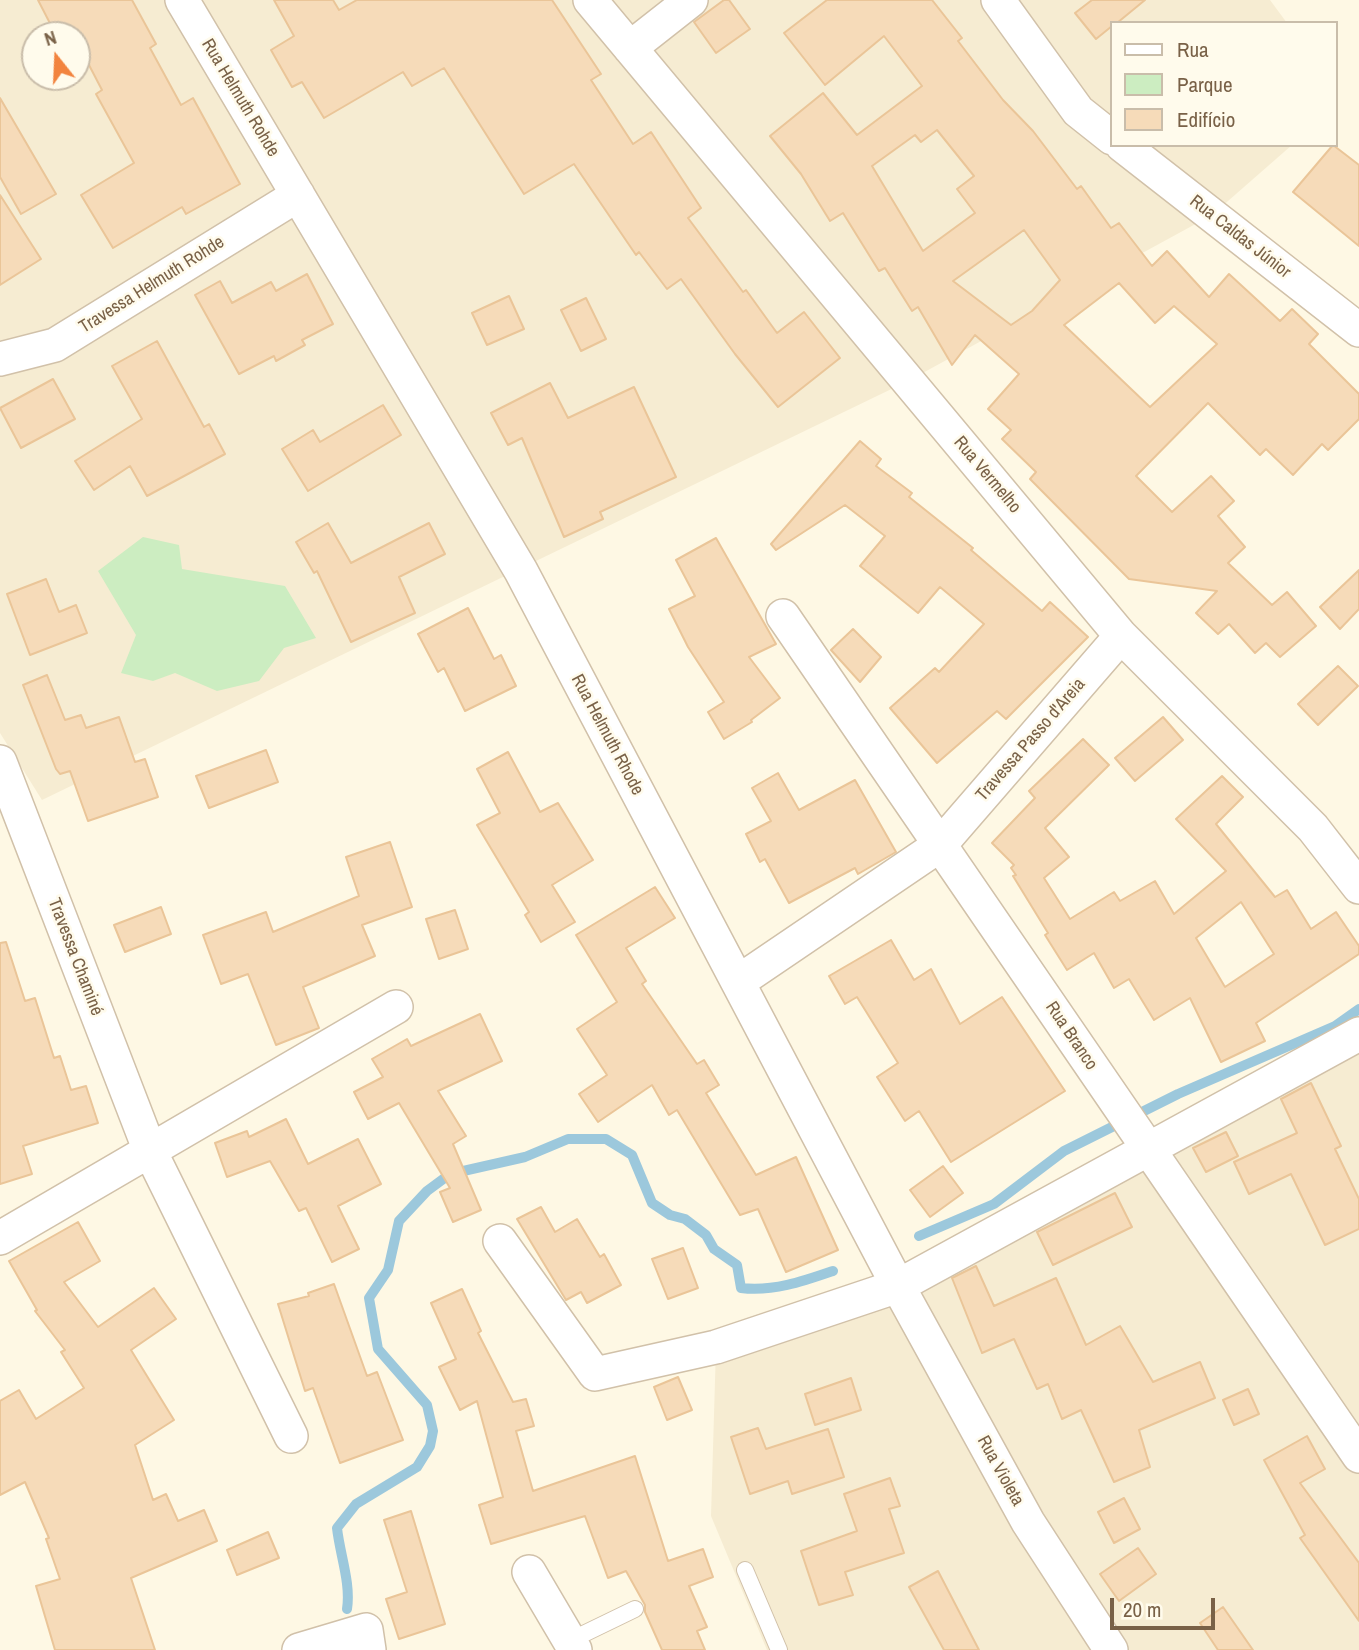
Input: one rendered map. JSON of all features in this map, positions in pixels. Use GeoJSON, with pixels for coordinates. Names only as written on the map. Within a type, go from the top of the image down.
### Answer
{"type":"FeatureCollection","features":[{"type":"Feature","properties":{"kind":"street","name":"Rua Helmuth Rohde"},"geometry":{"type":"LineString","coordinates":[[182,0],[298,195]]}},
{"type":"Feature","properties":{"kind":"street","name":"Rua Vermelho"},"geometry":{"type":"LineString","coordinates":[[590,0],[1121,636],[1314,828],[1359,887]]}},
{"type":"Feature","properties":{"kind":"street"},"geometry":{"type":"LineString","coordinates":[[630,48],[691,0]]}},
{"type":"Feature","properties":{"kind":"street"},"geometry":{"type":"LineString","coordinates":[[998,0],[1078,111],[1110,136]]}},
{"type":"Feature","properties":{"kind":"street","name":"Rua Caldas Júnior"},"geometry":{"type":"LineString","coordinates":[[1125,147],[1359,330]]}},
{"type":"Feature","properties":{"kind":"street","name":"Travessa Helmuth Rohde"},"geometry":{"type":"LineString","coordinates":[[0,359],[55,345],[298,195]]}},
{"type":"Feature","properties":{"kind":"street","name":"Rua Helmuth Rhode"},"geometry":{"type":"LineString","coordinates":[[298,195],[521,571],[898,1286]]}},
{"type":"Feature","properties":{"kind":"street","name":"Rua Branco"},"geometry":{"type":"LineString","coordinates":[[783,616],[1359,1456]]}},
{"type":"Feature","properties":{"kind":"street","name":"Travessa Passo d'Areia"},"geometry":{"type":"LineString","coordinates":[[738,982],[940,845],[1121,636]]}},
{"type":"Feature","properties":{"kind":"street","name":"Travessa Chaminé"},"geometry":{"type":"LineString","coordinates":[[0,762],[150,1151],[291,1436]]}},
{"type":"Feature","properties":{"kind":"street"},"geometry":{"type":"LineString","coordinates":[[0,1238],[396,1007]]}},
{"type":"Feature","properties":{"kind":"street"},"geometry":{"type":"LineString","coordinates":[[500,1241],[595,1374],[716,1347],[898,1286],[1359,1034]]}},
{"type":"Feature","properties":{"kind":"street","name":"Rua Violeta"},"geometry":{"type":"LineString","coordinates":[[898,1286],[1028,1522],[1111,1650]]}},
{"type":"Feature","properties":{"kind":"street"},"geometry":{"type":"LineString","coordinates":[[529,1572],[572,1645]]}},
{"type":"Feature","properties":{"kind":"street"},"geometry":{"type":"LineString","coordinates":[[299,1650],[368,1640]]}},
{"type":"Feature","properties":{"kind":"lane"},"geometry":{"type":"LineString","coordinates":[[745,1570],[779,1650]]}},
{"type":"Feature","properties":{"kind":"lane"},"geometry":{"type":"LineString","coordinates":[[572,1645],[635,1609]]}},
{"type":"Feature","properties":{"kind":"shaded area"},"geometry":{"type":"Polygon","coordinates":[[[0,0],[1270,0],[1286,21],[1110,21],[1110,147],[1290,147],[1212,215],[908,381],[42,800],[0,733],[0,0]]]}},
{"type":"Feature","properties":{"kind":"shaded area"},"geometry":{"type":"Polygon","coordinates":[[[1359,1034],[1359,1650],[767,1650],[711,1516],[716,1347],[898,1286],[1359,1034]]]}},
{"type":"Feature","properties":{"kind":"green space"},"geometry":{"type":"Polygon","coordinates":[[[143,537],[179,545],[182,569],[285,586],[316,638],[284,648],[259,681],[217,691],[175,673],[153,681],[121,673],[136,635],[98,571],[143,537]]]}},
{"type":"Feature","properties":{"kind":"building"},"geometry":{"type":"Polygon","coordinates":[[[38,0],[132,0],[156,44],[150,48],[181,105],[193,98],[240,184],[186,214],[182,207],[113,248],[81,195],[134,163],[96,94],[102,90],[91,69],[91,21],[49,21],[38,0]]]}},
{"type":"Feature","properties":{"kind":"building"},"geometry":{"type":"Polygon","coordinates":[[[274,0],[333,0],[339,10],[357,0],[552,0],[601,74],[591,80],[633,144],[651,132],[701,208],[688,218],[743,292],[746,290],[777,333],[804,312],[840,358],[778,407],[735,354],[681,279],[667,289],[639,252],[636,255],[574,164],[524,194],[444,68],[412,86],[403,72],[324,118],[302,82],[292,87],[271,50],[294,36],[274,0]]]}},
{"type":"Feature","properties":{"kind":"building"},"geometry":{"type":"Polygon","coordinates":[[[724,0],[729,0],[750,29],[716,53],[694,22],[724,0]]]}},
{"type":"Feature","properties":{"kind":"building"},"geometry":{"type":"Polygon","coordinates":[[[827,0],[932,0],[962,38],[958,41],[1003,100],[1033,131],[1077,189],[1081,186],[1111,228],[1119,223],[1152,266],[1167,251],[1209,297],[1229,274],[1280,321],[1292,309],[1318,334],[1309,344],[1359,394],[1359,419],[1328,450],[1322,444],[1293,475],[1266,449],[1260,455],[1208,403],[1136,476],[1172,512],[1211,476],[1234,501],[1218,516],[1245,547],[1228,563],[1272,605],[1287,592],[1316,626],[1280,657],[1266,643],[1255,653],[1229,624],[1218,634],[1196,613],[1217,591],[1129,579],[1030,479],[1036,472],[1002,439],[1011,430],[988,409],[1019,374],[975,335],[952,365],[918,307],[912,311],[885,268],[879,271],[843,213],[830,221],[801,174],[770,136],[823,93],[857,135],[922,86],[884,36],[825,85],[784,33],[827,0]],[[937,130],[921,142],[915,135],[872,166],[923,251],[975,213],[957,189],[974,176],[937,130]],[[1024,230],[953,281],[1011,325],[1032,311],[1060,280],[1024,230]],[[1119,283],[1064,325],[1150,407],[1217,344],[1174,306],[1155,323],[1119,283]]]}},
{"type":"Feature","properties":{"kind":"building"},"geometry":{"type":"Polygon","coordinates":[[[1092,0],[1145,0],[1119,21],[1110,21],[1110,28],[1096,39],[1075,13],[1092,0]]]}},
{"type":"Feature","properties":{"kind":"building"},"geometry":{"type":"Polygon","coordinates":[[[0,98],[56,194],[21,214],[0,177],[0,98]]]}},
{"type":"Feature","properties":{"kind":"building"},"geometry":{"type":"Polygon","coordinates":[[[1331,147],[1336,147],[1359,165],[1359,246],[1293,192],[1331,147]]]}},
{"type":"Feature","properties":{"kind":"building"},"geometry":{"type":"Polygon","coordinates":[[[0,195],[41,259],[0,285],[0,195]]]}},
{"type":"Feature","properties":{"kind":"building"},"geometry":{"type":"Polygon","coordinates":[[[307,274],[333,324],[302,340],[305,345],[276,361],[274,356],[239,374],[195,295],[220,281],[232,303],[271,282],[276,291],[307,274]]]}},
{"type":"Feature","properties":{"kind":"building"},"geometry":{"type":"Polygon","coordinates":[[[509,296],[524,329],[487,345],[472,313],[509,296]]]}},
{"type":"Feature","properties":{"kind":"building"},"geometry":{"type":"Polygon","coordinates":[[[586,298],[606,339],[581,351],[561,310],[586,298]]]}},
{"type":"Feature","properties":{"kind":"building"},"geometry":{"type":"Polygon","coordinates":[[[157,341],[204,427],[209,424],[225,454],[147,496],[130,466],[94,490],[75,461],[142,419],[112,366],[157,341]]]}},
{"type":"Feature","properties":{"kind":"building"},"geometry":{"type":"Polygon","coordinates":[[[53,379],[75,419],[21,448],[0,408],[53,379]]]}},
{"type":"Feature","properties":{"kind":"building"},"geometry":{"type":"Polygon","coordinates":[[[550,383],[568,418],[634,387],[676,477],[600,512],[603,519],[564,537],[522,438],[508,445],[491,413],[550,383]]]}},
{"type":"Feature","properties":{"kind":"building"},"geometry":{"type":"Polygon","coordinates":[[[383,405],[401,435],[308,491],[282,449],[313,430],[320,442],[383,405]]]}},
{"type":"Feature","properties":{"kind":"building"},"geometry":{"type":"Polygon","coordinates":[[[860,441],[881,459],[876,466],[912,493],[909,497],[973,548],[971,550],[1042,611],[1050,602],[1088,637],[1006,719],[997,711],[937,763],[890,708],[935,668],[939,672],[984,624],[940,587],[918,613],[860,566],[885,536],[845,505],[776,550],[771,544],[860,441]]]}},
{"type":"Feature","properties":{"kind":"building"},"geometry":{"type":"Polygon","coordinates":[[[328,523],[351,563],[429,523],[445,554],[399,577],[415,613],[351,642],[317,571],[314,573],[296,542],[328,523]]]}},
{"type":"Feature","properties":{"kind":"building"},"geometry":{"type":"Polygon","coordinates":[[[716,538],[776,644],[749,657],[780,698],[751,720],[752,722],[724,739],[708,712],[724,702],[688,647],[669,609],[695,596],[676,560],[716,538]]]}},
{"type":"Feature","properties":{"kind":"building"},"geometry":{"type":"Polygon","coordinates":[[[1359,570],[1359,609],[1340,629],[1320,607],[1359,570]]]}},
{"type":"Feature","properties":{"kind":"building"},"geometry":{"type":"Polygon","coordinates":[[[46,579],[59,612],[76,605],[87,633],[30,655],[7,594],[46,579]]]}},
{"type":"Feature","properties":{"kind":"building"},"geometry":{"type":"Polygon","coordinates":[[[468,608],[494,659],[501,655],[516,686],[465,711],[444,668],[438,672],[418,634],[468,608]]]}},
{"type":"Feature","properties":{"kind":"building"},"geometry":{"type":"Polygon","coordinates":[[[853,629],[881,657],[860,682],[831,650],[853,629]]]}},
{"type":"Feature","properties":{"kind":"building"},"geometry":{"type":"Polygon","coordinates":[[[1338,666],[1358,686],[1318,725],[1298,704],[1338,666]]]}},
{"type":"Feature","properties":{"kind":"building"},"geometry":{"type":"Polygon","coordinates":[[[47,675],[65,720],[81,715],[86,728],[119,717],[135,762],[145,759],[158,797],[88,821],[70,771],[60,774],[56,769],[23,685],[47,675]]]}},
{"type":"Feature","properties":{"kind":"building"},"geometry":{"type":"Polygon","coordinates":[[[1163,717],[1183,740],[1135,781],[1115,758],[1163,717]]]}},
{"type":"Feature","properties":{"kind":"building"},"geometry":{"type":"Polygon","coordinates":[[[1083,739],[1109,765],[1045,828],[1069,857],[1044,878],[1070,919],[1114,892],[1120,901],[1155,881],[1174,914],[1226,871],[1176,819],[1222,776],[1243,797],[1216,824],[1275,897],[1287,890],[1311,929],[1336,912],[1359,946],[1359,954],[1256,1023],[1265,1041],[1221,1062],[1190,998],[1154,1020],[1129,979],[1114,988],[1094,953],[1067,970],[1013,876],[1016,875],[1011,868],[1014,865],[992,843],[1035,798],[1029,791],[1083,739]],[[1241,902],[1196,938],[1225,987],[1274,954],[1241,902]]]}},
{"type":"Feature","properties":{"kind":"building"},"geometry":{"type":"Polygon","coordinates":[[[266,750],[278,782],[209,808],[196,776],[266,750]]]}},
{"type":"Feature","properties":{"kind":"building"},"geometry":{"type":"Polygon","coordinates":[[[508,752],[540,812],[558,803],[593,860],[552,885],[575,922],[541,942],[525,915],[529,912],[477,825],[500,813],[477,769],[508,752]]]}},
{"type":"Feature","properties":{"kind":"building"},"geometry":{"type":"Polygon","coordinates":[[[778,773],[799,810],[855,780],[896,852],[858,874],[855,868],[789,903],[765,859],[760,862],[746,834],[771,821],[752,788],[778,773]]]}},
{"type":"Feature","properties":{"kind":"building"},"geometry":{"type":"Polygon","coordinates":[[[390,842],[412,907],[362,925],[375,956],[303,987],[319,1028],[276,1045],[248,974],[221,984],[203,935],[266,912],[273,932],[359,896],[346,857],[390,842]]]}},
{"type":"Feature","properties":{"kind":"building"},"geometry":{"type":"Polygon","coordinates":[[[655,887],[675,918],[626,948],[646,981],[642,984],[697,1064],[704,1060],[719,1085],[706,1093],[756,1175],[796,1157],[838,1250],[786,1272],[758,1209],[740,1215],[677,1110],[669,1115],[652,1085],[598,1122],[579,1094],[607,1075],[577,1029],[617,1002],[576,935],[655,887]]]}},
{"type":"Feature","properties":{"kind":"building"},"geometry":{"type":"Polygon","coordinates":[[[161,907],[171,934],[125,952],[114,925],[161,907]]]}},
{"type":"Feature","properties":{"kind":"building"},"geometry":{"type":"Polygon","coordinates":[[[455,910],[468,949],[439,959],[426,919],[455,910]]]}},
{"type":"Feature","properties":{"kind":"building"},"geometry":{"type":"Polygon","coordinates":[[[891,940],[914,980],[931,969],[960,1024],[1002,997],[1065,1091],[951,1162],[919,1111],[905,1121],[877,1077],[898,1063],[857,997],[845,1004],[829,976],[891,940]]]}},
{"type":"Feature","properties":{"kind":"building"},"geometry":{"type":"Polygon","coordinates":[[[6,942],[25,1001],[35,998],[54,1058],[60,1056],[71,1090],[86,1086],[98,1123],[23,1146],[32,1174],[0,1184],[0,943],[6,942]]]}},
{"type":"Feature","properties":{"kind":"building"},"geometry":{"type":"Polygon","coordinates":[[[480,1014],[502,1061],[438,1091],[466,1136],[453,1144],[481,1210],[453,1222],[440,1192],[450,1188],[399,1103],[368,1119],[354,1092],[383,1077],[372,1059],[407,1039],[411,1046],[480,1014]]]}},
{"type":"Feature","properties":{"kind":"building"},"geometry":{"type":"Polygon","coordinates":[[[1311,1083],[1341,1146],[1335,1149],[1359,1199],[1359,1229],[1325,1245],[1291,1174],[1249,1194],[1234,1162],[1297,1133],[1281,1099],[1311,1083]]]}},
{"type":"Feature","properties":{"kind":"building"},"geometry":{"type":"Polygon","coordinates":[[[286,1119],[308,1164],[358,1139],[381,1184],[338,1206],[359,1249],[332,1262],[306,1208],[299,1211],[270,1161],[227,1177],[215,1143],[247,1131],[249,1137],[286,1119]]]}},
{"type":"Feature","properties":{"kind":"building"},"geometry":{"type":"Polygon","coordinates":[[[1226,1132],[1238,1156],[1206,1172],[1193,1148],[1226,1132]]]}},
{"type":"Feature","properties":{"kind":"building"},"geometry":{"type":"Polygon","coordinates":[[[943,1166],[963,1193],[930,1217],[910,1190],[943,1166]]]}},
{"type":"Feature","properties":{"kind":"building"},"geometry":{"type":"Polygon","coordinates":[[[1115,1193],[1132,1227],[1053,1265],[1037,1232],[1115,1193]]]}},
{"type":"Feature","properties":{"kind":"building"},"geometry":{"type":"Polygon","coordinates":[[[541,1207],[555,1232],[577,1219],[600,1257],[604,1254],[621,1285],[587,1303],[581,1292],[566,1300],[517,1219],[541,1207]]]}},
{"type":"Feature","properties":{"kind":"building"},"geometry":{"type":"Polygon","coordinates":[[[78,1222],[100,1261],[64,1282],[98,1327],[154,1288],[176,1319],[131,1350],[174,1420],[135,1445],[153,1500],[166,1494],[178,1521],[204,1510],[217,1541],[131,1578],[155,1650],[55,1650],[36,1586],[60,1579],[46,1539],[49,1538],[25,1482],[0,1495],[0,1401],[19,1390],[36,1419],[84,1388],[61,1352],[65,1350],[35,1311],[37,1310],[9,1261],[78,1222]]]}},
{"type":"Feature","properties":{"kind":"building"},"geometry":{"type":"Polygon","coordinates":[[[683,1248],[698,1288],[668,1299],[652,1259],[683,1248]]]}},
{"type":"Feature","properties":{"kind":"building"},"geometry":{"type":"Polygon","coordinates":[[[976,1266],[994,1306],[1056,1278],[1086,1345],[1120,1326],[1153,1382],[1200,1362],[1215,1398],[1139,1430],[1150,1467],[1114,1482],[1081,1410],[1062,1419],[1048,1384],[1037,1389],[1014,1339],[982,1353],[952,1278],[976,1266]]]}},
{"type":"Feature","properties":{"kind":"building"},"geometry":{"type":"Polygon","coordinates":[[[334,1284],[367,1376],[377,1372],[403,1440],[340,1463],[313,1388],[305,1391],[278,1304],[309,1296],[308,1293],[334,1284]]]}},
{"type":"Feature","properties":{"kind":"building"},"geometry":{"type":"Polygon","coordinates":[[[462,1289],[481,1331],[478,1333],[513,1402],[526,1399],[534,1426],[516,1431],[533,1491],[635,1456],[668,1561],[703,1549],[713,1577],[689,1586],[707,1627],[697,1631],[705,1650],[662,1650],[645,1612],[645,1605],[626,1571],[608,1578],[585,1516],[491,1544],[479,1505],[503,1497],[477,1401],[460,1410],[439,1367],[456,1359],[431,1303],[462,1289]]]}},
{"type":"Feature","properties":{"kind":"building"},"geometry":{"type":"Polygon","coordinates":[[[678,1377],[692,1410],[667,1420],[654,1387],[678,1377]]]}},
{"type":"Feature","properties":{"kind":"building"},"geometry":{"type":"Polygon","coordinates":[[[851,1378],[861,1410],[815,1425],[805,1394],[851,1378]]]}},
{"type":"Feature","properties":{"kind":"building"},"geometry":{"type":"Polygon","coordinates":[[[1248,1389],[1259,1414],[1234,1425],[1223,1400],[1248,1389]]]}},
{"type":"Feature","properties":{"kind":"building"},"geometry":{"type":"Polygon","coordinates":[[[758,1428],[766,1449],[828,1429],[844,1477],[792,1494],[788,1481],[750,1494],[731,1437],[758,1428]]]}},
{"type":"Feature","properties":{"kind":"building"},"geometry":{"type":"Polygon","coordinates":[[[1307,1436],[1325,1469],[1300,1483],[1359,1563],[1359,1621],[1300,1538],[1305,1535],[1264,1460],[1307,1436]]]}},
{"type":"Feature","properties":{"kind":"building"},"geometry":{"type":"Polygon","coordinates":[[[890,1478],[900,1506],[889,1509],[904,1553],[845,1572],[853,1595],[819,1605],[801,1551],[857,1531],[844,1494],[890,1478]]]}},
{"type":"Feature","properties":{"kind":"building"},"geometry":{"type":"Polygon","coordinates":[[[1124,1498],[1140,1529],[1114,1543],[1098,1512],[1124,1498]]]}},
{"type":"Feature","properties":{"kind":"building"},"geometry":{"type":"Polygon","coordinates":[[[411,1511],[445,1624],[399,1639],[386,1599],[407,1592],[384,1520],[411,1511]]]}},
{"type":"Feature","properties":{"kind":"building"},"geometry":{"type":"Polygon","coordinates":[[[268,1532],[279,1558],[237,1575],[227,1550],[268,1532]]]}},
{"type":"Feature","properties":{"kind":"building"},"geometry":{"type":"Polygon","coordinates":[[[1138,1548],[1156,1574],[1119,1601],[1100,1574],[1138,1548]]]}},
{"type":"Feature","properties":{"kind":"building"},"geometry":{"type":"Polygon","coordinates":[[[938,1571],[979,1650],[944,1650],[909,1587],[938,1571]]]}},
{"type":"Feature","properties":{"kind":"building"},"geometry":{"type":"Polygon","coordinates":[[[1223,1607],[1253,1650],[1218,1650],[1200,1623],[1223,1607]]]}},
{"type":"Feature","properties":{"kind":"waterway"},"geometry":{"type":"LineString","coordinates":[[919,1236],[994,1204],[1064,1151],[1178,1094],[1335,1026],[1359,1009]]}},
{"type":"Feature","properties":{"kind":"waterway"},"geometry":{"type":"LineString","coordinates":[[347,1609],[346,1579],[337,1528],[356,1504],[417,1467],[430,1446],[433,1431],[427,1405],[378,1349],[369,1298],[388,1270],[399,1221],[427,1191],[450,1174],[525,1157],[568,1139],[606,1139],[632,1155],[652,1203],[670,1215],[685,1219],[706,1235],[714,1249],[737,1265],[741,1288],[777,1287],[833,1271]]}}]}
